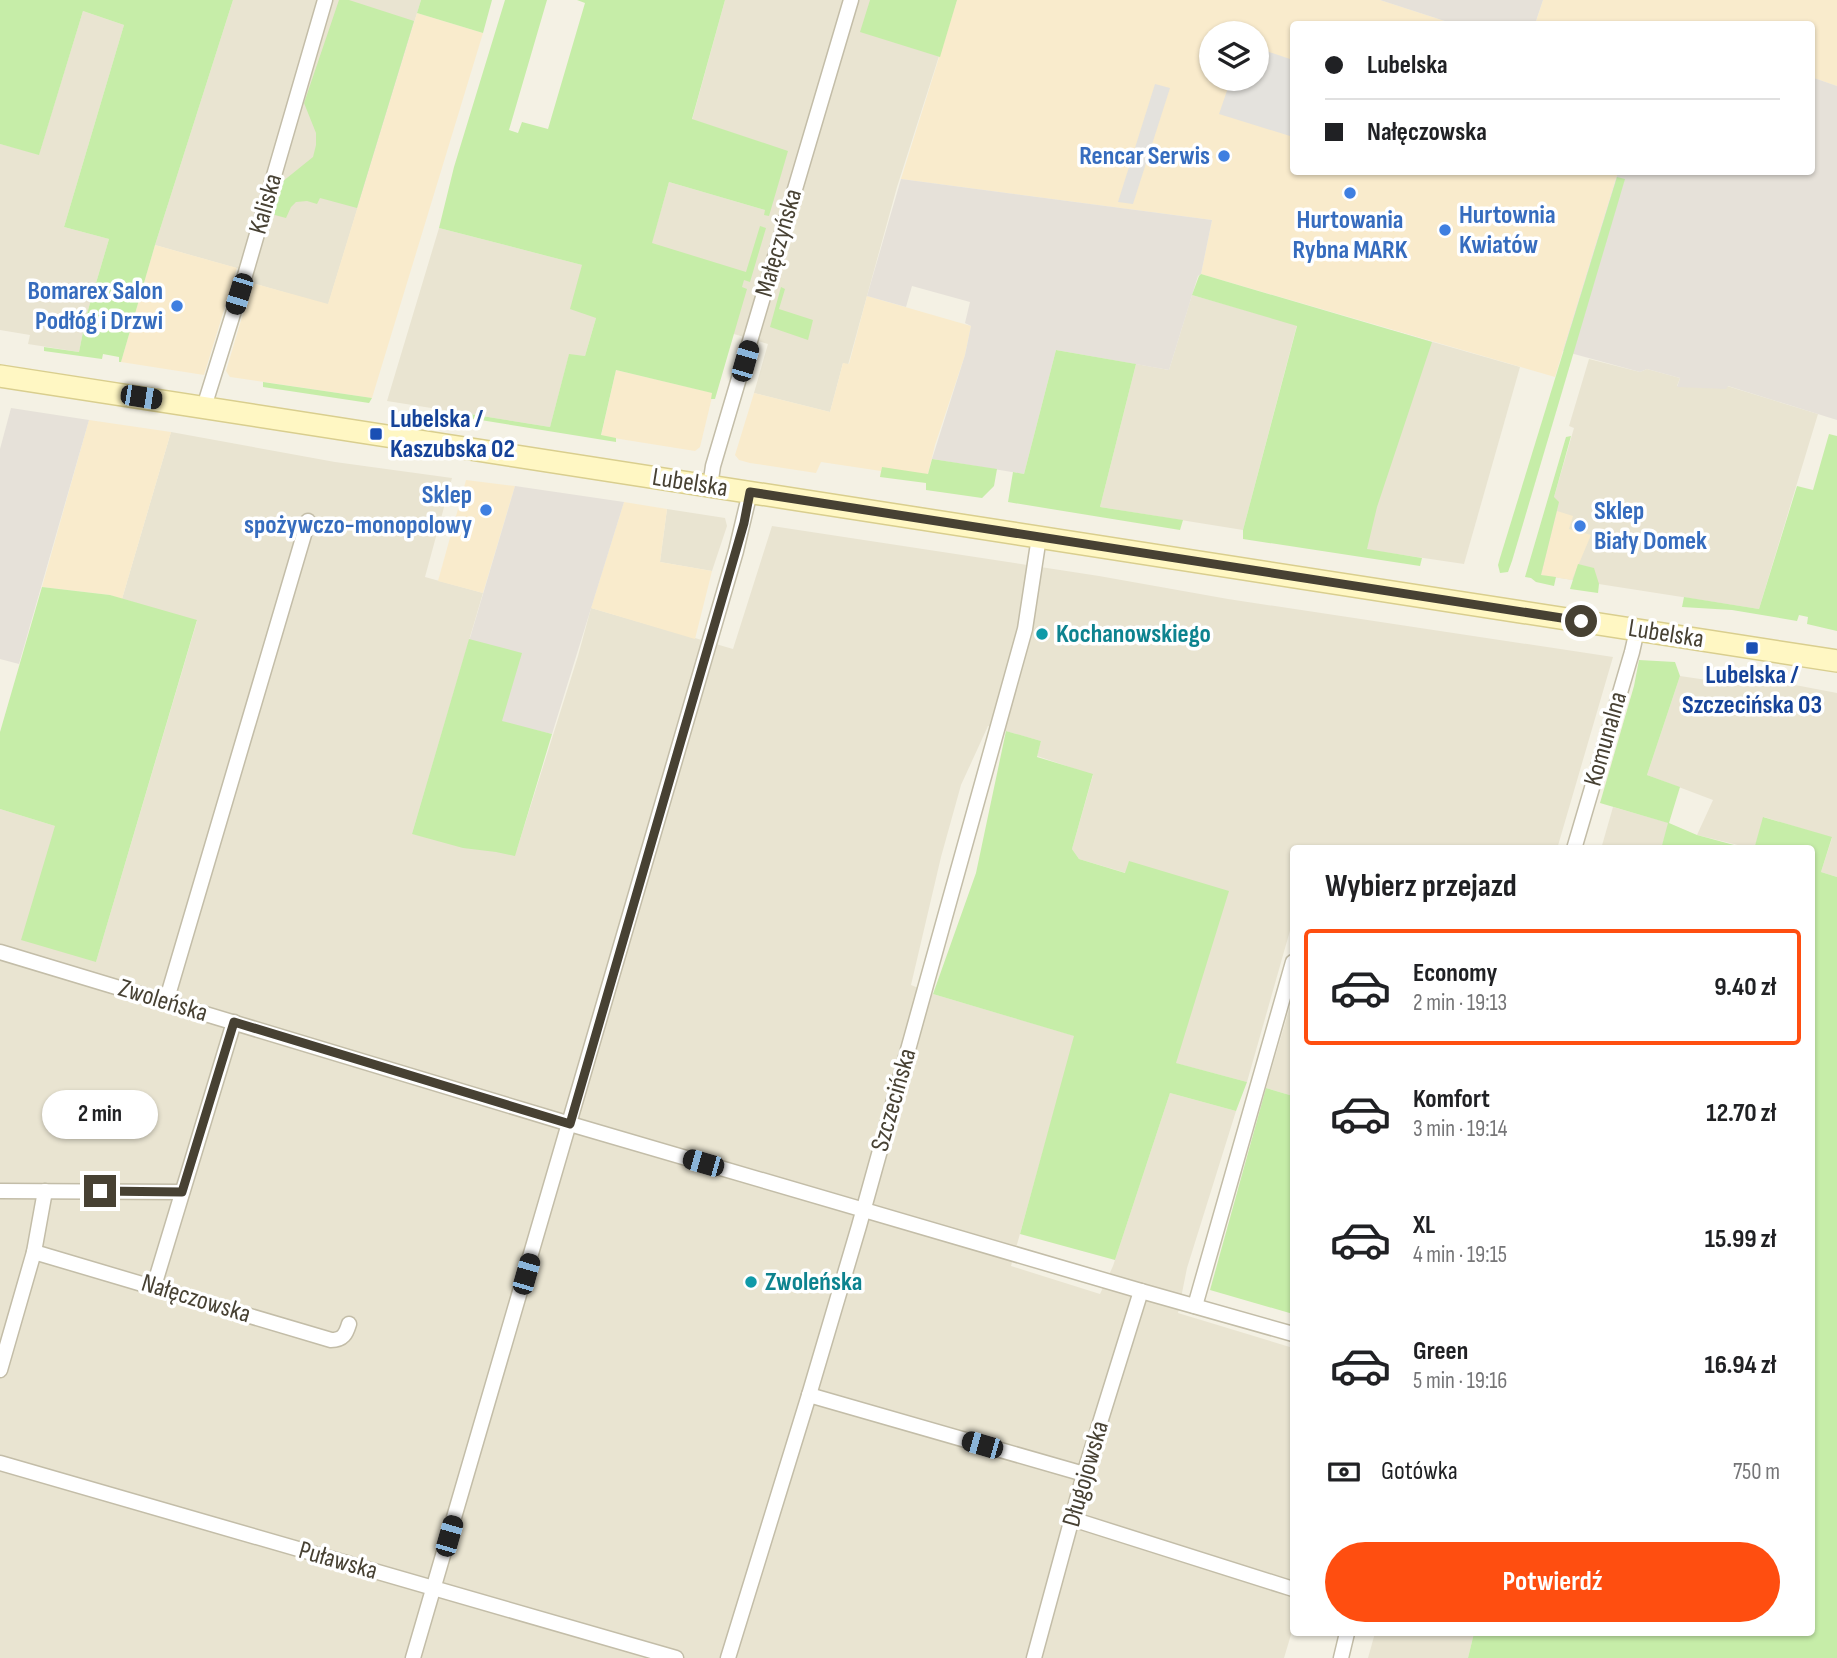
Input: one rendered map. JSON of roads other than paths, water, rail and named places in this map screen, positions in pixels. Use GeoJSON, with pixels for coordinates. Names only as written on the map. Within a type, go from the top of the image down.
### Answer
{"type":"FeatureCollection","features":[{"type":"Feature","properties":{"kind":"main road","name":"Lubelska"},"geometry":{"type":"LineString","coordinates":[[0,376],[1837,661]]}},
{"type":"Feature","properties":{"kind":"street","name":"Kaliska"},"geometry":{"type":"LineString","coordinates":[[204,407],[250,260],[325,0]]}},
{"type":"Feature","properties":{"kind":"street","name":"Małęczyńska"},"geometry":{"type":"LineString","coordinates":[[710,486],[713,466],[851,0]]}},
{"type":"Feature","properties":{"kind":"street"},"geometry":{"type":"LineString","coordinates":[[413,1658],[739,542],[750,492]]}},
{"type":"Feature","properties":{"kind":"street"},"geometry":{"type":"LineString","coordinates":[[166,1002],[308,522]]}},
{"type":"Feature","properties":{"kind":"street","name":"Szczecińska"},"geometry":{"type":"LineString","coordinates":[[728,1658],[864,1209],[1025,629],[1040,537]]}},
{"type":"Feature","properties":{"kind":"street","name":"Komunalna"},"geometry":{"type":"LineString","coordinates":[[1575,845],[1637,630]]}},
{"type":"Feature","properties":{"kind":"street","name":"Zwoleńska"},"geometry":{"type":"LineString","coordinates":[[0,952],[570,1124],[1290,1333]]}},
{"type":"Feature","properties":{"kind":"street"},"geometry":{"type":"LineString","coordinates":[[1195,1306],[1290,973]]}},
{"type":"Feature","properties":{"kind":"street"},"geometry":{"type":"LineString","coordinates":[[154,1286],[234,1022]]}},
{"type":"Feature","properties":{"kind":"street"},"geometry":{"type":"LineString","coordinates":[[0,1191],[182,1192]]}},
{"type":"Feature","properties":{"kind":"street"},"geometry":{"type":"LineString","coordinates":[[0,1370],[34,1252],[45,1191]]}},
{"type":"Feature","properties":{"kind":"street","name":"Nałęczowska"},"geometry":{"type":"LineString","coordinates":[[34,1252],[331,1340],[346,1334],[349,1324]]}},
{"type":"Feature","properties":{"kind":"street","name":"Długojowska"},"geometry":{"type":"LineString","coordinates":[[1034,1658],[1084,1474],[1142,1292]]}},
{"type":"Feature","properties":{"kind":"street"},"geometry":{"type":"LineString","coordinates":[[809,1395],[1084,1474]]}},
{"type":"Feature","properties":{"kind":"street","name":"Puławska"},"geometry":{"type":"LineString","coordinates":[[0,1463],[676,1658]]}},
{"type":"Feature","properties":{"kind":"street"},"geometry":{"type":"LineString","coordinates":[[1072,1519],[1290,1588]]}},
{"type":"Feature","properties":{"kind":"street"},"geometry":{"type":"LineString","coordinates":[[1341,1658],[1346,1636]]}},
{"type":"Feature","properties":{"kind":"place","name":"Rencar Serwis"},"geometry":{"type":"Point","coordinates":[1224,156]}},
{"type":"Feature","properties":{"kind":"place","name":"Hurtowania Rybna MARK"},"geometry":{"type":"Point","coordinates":[1350,193]}},
{"type":"Feature","properties":{"kind":"place","name":"Hurtownia Kwiatów"},"geometry":{"type":"Point","coordinates":[1445,230]}},
{"type":"Feature","properties":{"kind":"place","name":"Bomarex Salon Podłóg i Drzwi"},"geometry":{"type":"Point","coordinates":[177,306]}},
{"type":"Feature","properties":{"kind":"place","name":"Lubelska / Kaszubska 02"},"geometry":{"type":"Point","coordinates":[376,434]}},
{"type":"Feature","properties":{"kind":"place","name":"Sklep spożywczo-monopolowy"},"geometry":{"type":"Point","coordinates":[486,510]}},
{"type":"Feature","properties":{"kind":"place","name":"Sklep Biały Domek"},"geometry":{"type":"Point","coordinates":[1580,526]}},
{"type":"Feature","properties":{"kind":"place","name":"Kochanowskiego"},"geometry":{"type":"Point","coordinates":[1042,634]}},
{"type":"Feature","properties":{"kind":"place","name":"Lubelska / Szczecińska 03"},"geometry":{"type":"Point","coordinates":[1752,648]}},
{"type":"Feature","properties":{"kind":"place","name":"Zwoleńska"},"geometry":{"type":"Point","coordinates":[751,1282]}}]}
